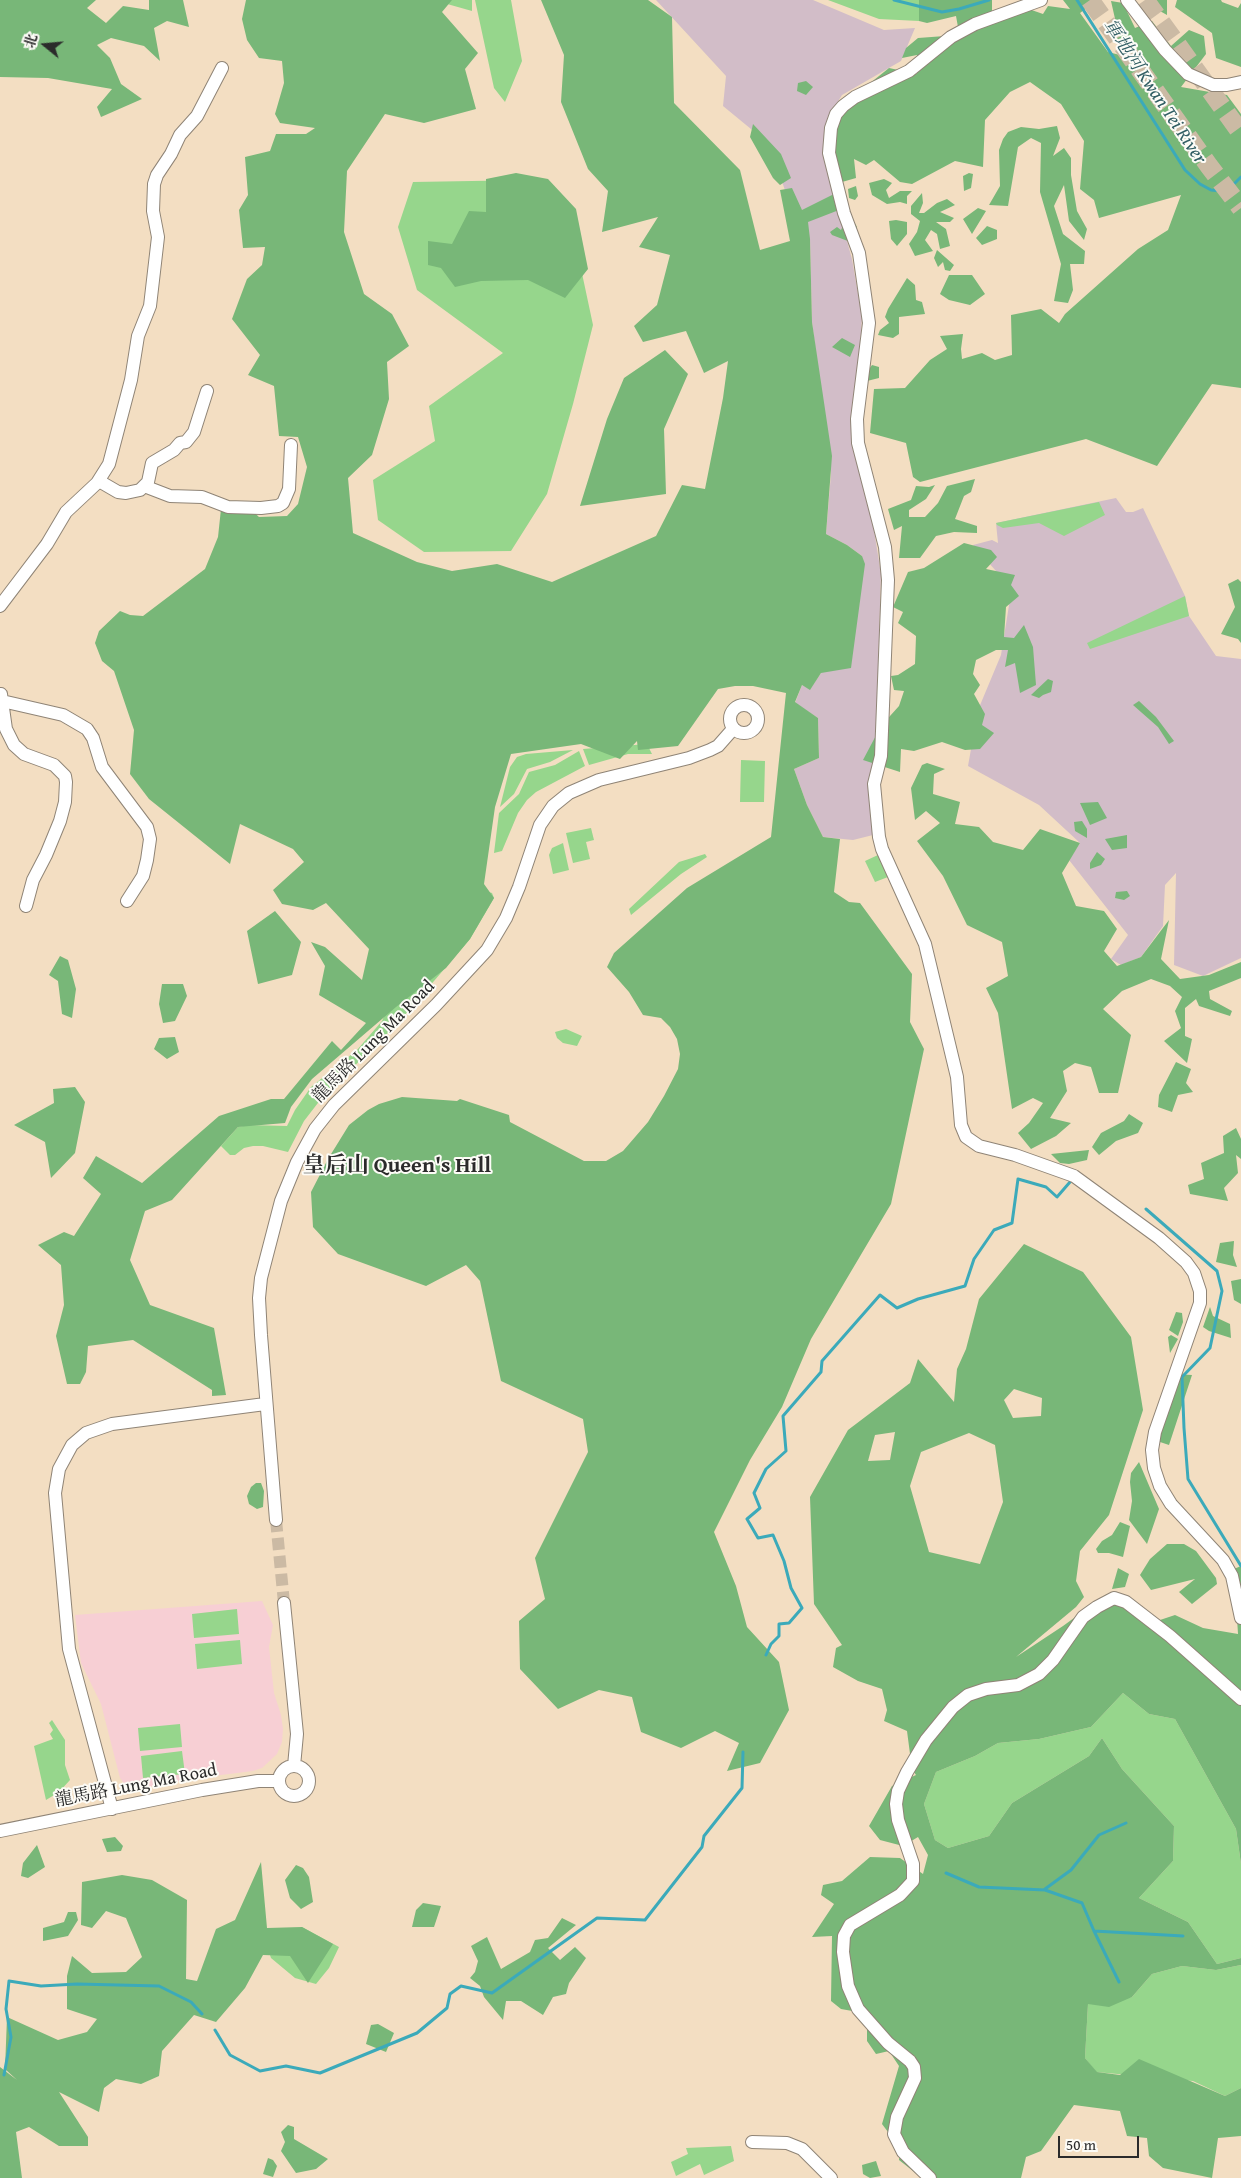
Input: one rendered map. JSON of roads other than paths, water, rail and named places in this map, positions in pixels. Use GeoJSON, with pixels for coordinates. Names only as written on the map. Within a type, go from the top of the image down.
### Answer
{"type":"FeatureCollection","features":[{"type":"Feature","properties":{"kind":"street"},"geometry":{"type":"LineString","coordinates":[[1042,0],[975,24],[951,37],[910,71],[855,98],[843,106],[836,114],[832,128],[829,153],[844,213],[859,253],[868,323],[857,418],[858,443],[884,547],[888,580],[881,756],[874,784],[879,837],[882,849],[925,944],[957,1077],[961,1125],[966,1137],[979,1146],[1015,1154],[1074,1176],[1159,1238],[1186,1262],[1194,1273],[1200,1291],[1200,1303],[1155,1432],[1152,1450],[1154,1468],[1160,1486],[1171,1504],[1223,1560],[1232,1576],[1241,1618]]}},
{"type":"Feature","properties":{"kind":"street"},"geometry":{"type":"LineString","coordinates":[[1127,0],[1164,50],[1188,74],[1213,85],[1241,82]]}},
{"type":"Feature","properties":{"kind":"street"},"geometry":{"type":"LineString","coordinates":[[0,606],[47,544],[66,512],[98,481],[109,464],[131,380],[138,336],[150,306],[158,237],[154,212],[154,184],[180,134],[197,116],[222,68]]}},
{"type":"Feature","properties":{"kind":"street"},"geometry":{"type":"LineString","coordinates":[[98,481],[112,490],[126,493],[140,490],[148,482],[152,463],[174,450],[180,443],[186,442],[194,432],[206,391]]}},
{"type":"Feature","properties":{"kind":"street"},"geometry":{"type":"LineString","coordinates":[[144,486],[170,496],[202,497],[228,507],[260,508],[278,506],[283,503],[289,489],[291,444]]}},
{"type":"Feature","properties":{"kind":"street"},"geometry":{"type":"LineString","coordinates":[[26,906],[33,880],[60,821],[65,802],[66,782],[65,776],[54,765],[24,754],[14,745],[6,729],[1,697],[63,715],[86,729],[93,738],[102,767],[146,827],[150,839],[148,860],[142,876],[127,901]]}},
{"type":"Feature","properties":{"kind":"street","name":"龍馬路 Lung Ma Road"},"geometry":{"type":"LineString","coordinates":[[276,1520],[265,1404],[259,1298],[261,1278],[281,1201],[297,1162],[315,1129],[334,1105],[436,1005],[487,950],[504,922],[519,887],[540,825],[553,806],[569,793],[599,780],[689,758],[710,750],[718,746],[733,729]]}},
{"type":"Feature","properties":{"kind":"street"},"geometry":{"type":"LineString","coordinates":[[112,1808],[69,1649],[56,1493],[59,1469],[72,1445],[86,1433],[112,1424],[265,1404]]}},
{"type":"Feature","properties":{"kind":"street"},"geometry":{"type":"LineString","coordinates":[[930,2178],[903,2152],[894,2134],[895,2121],[915,2078],[914,2066],[908,2058],[890,2045],[860,2012],[848,1986],[843,1958],[844,1936],[850,1924],[900,1895],[913,1881],[913,1864],[897,1815],[896,1804],[903,1779],[921,1748],[944,1717],[960,1700],[976,1691],[1018,1685],[1039,1674],[1056,1656],[1080,1620],[1096,1607],[1114,1598],[1126,1602],[1170,1636],[1241,1699]]}},
{"type":"Feature","properties":{"kind":"street"},"geometry":{"type":"LineString","coordinates":[[284,1603],[297,1734],[294,1766]]}},
{"type":"Feature","properties":{"kind":"street"},"geometry":{"type":"LineString","coordinates":[[294,1766],[302,1769],[308,1776],[306,1789],[299,1795],[290,1795],[282,1790],[279,1781],[285,1769],[294,1766]]}},
{"type":"Feature","properties":{"kind":"street","name":"龍馬路 Lung Ma Road"},"geometry":{"type":"LineString","coordinates":[[0,1831],[258,1781],[279,1781]]}},
{"type":"Feature","properties":{"kind":"street"},"geometry":{"type":"LineString","coordinates":[[752,2142],[787,2143],[802,2149],[831,2178]]}},
{"type":"Feature","properties":{"kind":"waterway","name":"軍地河 Kwan Tei River"},"geometry":{"type":"LineString","coordinates":[[894,0],[942,12],[989,0]]}},
{"type":"Feature","properties":{"kind":"waterway","name":"軍地河 Kwan Tei River"},"geometry":{"type":"LineString","coordinates":[[1077,0],[1185,170],[1200,184],[1211,190],[1221,191],[1241,177]]}},
{"type":"Feature","properties":{"kind":"waterway"},"geometry":{"type":"LineString","coordinates":[[766,1655],[771,1644],[779,1636],[779,1624],[789,1623],[802,1608],[791,1588],[784,1561],[773,1535],[758,1538],[747,1519],[760,1508],[754,1493],[766,1469],[786,1451],[783,1416],[821,1372],[822,1361],[880,1295],[897,1308],[918,1299],[965,1286],[974,1259],[994,1230],[1012,1223],[1018,1179],[1046,1187],[1057,1197],[1070,1182]]}},
{"type":"Feature","properties":{"kind":"waterway"},"geometry":{"type":"LineString","coordinates":[[1146,1209],[1217,1271],[1222,1291],[1210,1348],[1182,1377],[1188,1479],[1241,1566]]}},
{"type":"Feature","properties":{"kind":"waterway"},"geometry":{"type":"LineString","coordinates":[[215,2030],[230,2055],[260,2071],[286,2066],[320,2073],[417,2033],[447,2008],[450,1994],[461,1986],[492,1993],[597,1918],[645,1920],[702,1847],[704,1836],[742,1788],[743,1752]]}},
{"type":"Feature","properties":{"kind":"waterway"},"geometry":{"type":"LineString","coordinates":[[1045,1889],[1071,1870],[1099,1835],[1126,1823]]}},
{"type":"Feature","properties":{"kind":"waterway"},"geometry":{"type":"LineString","coordinates":[[946,1873],[979,1887],[1045,1890],[1082,1903],[1094,1931],[1183,1936]]}},
{"type":"Feature","properties":{"kind":"waterway"},"geometry":{"type":"LineString","coordinates":[[1094,1931],[1119,1982]]}},
{"type":"Feature","properties":{"kind":"waterway"},"geometry":{"type":"LineString","coordinates":[[4,2075],[11,2037],[6,2009],[9,1981],[41,1986],[77,1984],[159,1986],[191,2002],[202,2014]]}},
{"type":"Feature","properties":{"kind":"tunnel"},"geometry":{"type":"LineString","coordinates":[[1090,0],[1241,208]]}},
{"type":"Feature","properties":{"kind":"tunnel"},"geometry":{"type":"LineString","coordinates":[[1145,0],[1241,133]]}},
{"type":"Feature","properties":{"kind":"tunnel"},"geometry":{"type":"LineString","coordinates":[[276,1520],[284,1603]]}},
{"type":"Feature","properties":{"kind":"district","name":"皇后山 Queen's Hill"},"geometry":{"type":"Point","coordinates":[397,1166]}}]}
